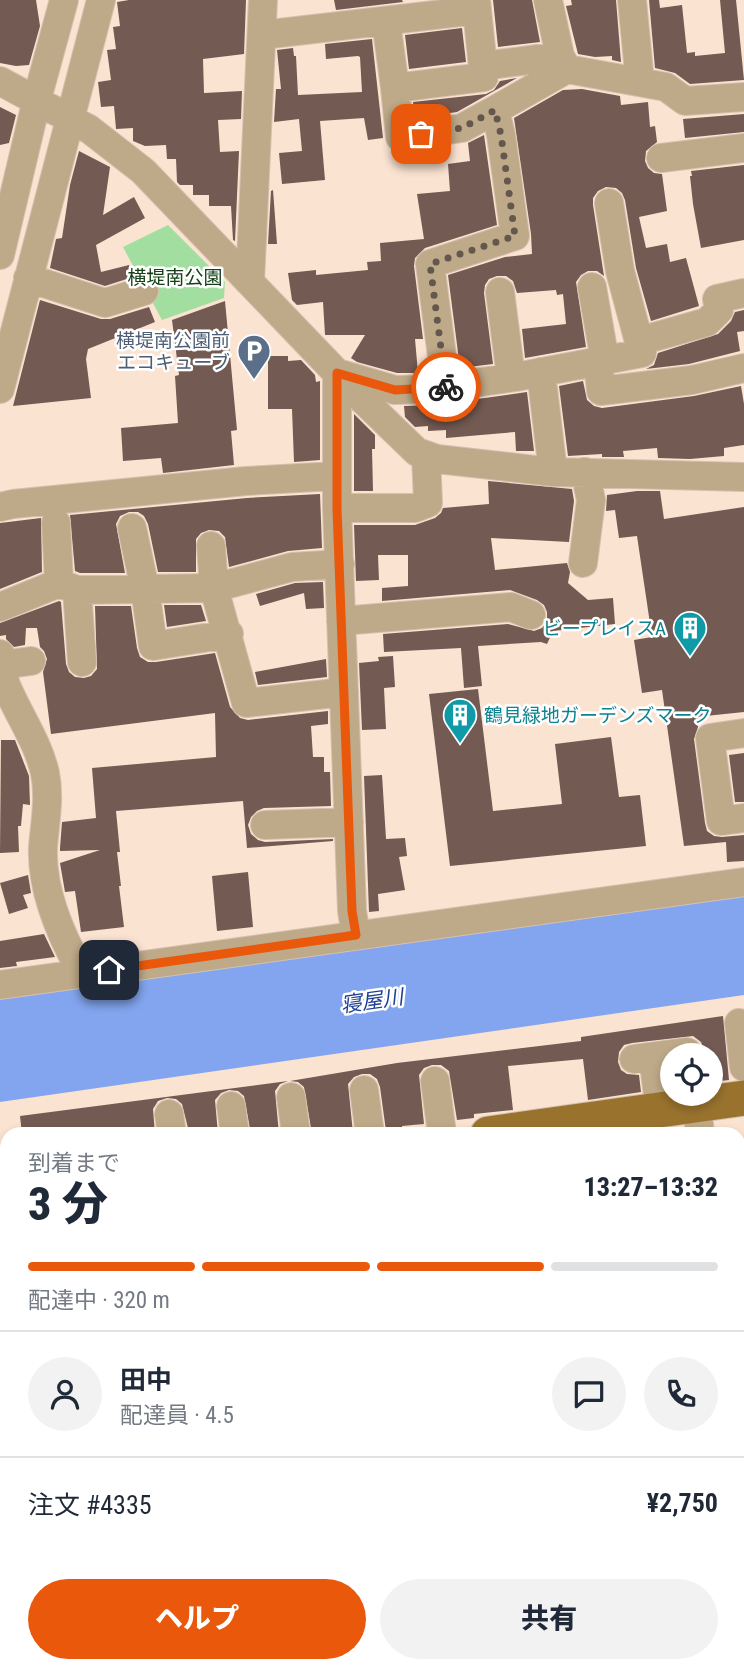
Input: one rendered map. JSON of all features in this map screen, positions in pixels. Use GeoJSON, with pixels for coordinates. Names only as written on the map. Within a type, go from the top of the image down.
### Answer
{"type":"FeatureCollection","features":[{"type":"Feature","properties":{"kind":"main road"},"geometry":{"type":"LineString","coordinates":[[566,1127],[660,1110],[698,1119],[744,1098]]}},
{"type":"Feature","properties":{"kind":"street"},"geometry":{"type":"LineString","coordinates":[[0,255],[64,0]]}},
{"type":"Feature","properties":{"kind":"street"},"geometry":{"type":"LineString","coordinates":[[0,389],[101,0]]}},
{"type":"Feature","properties":{"kind":"street"},"geometry":{"type":"LineString","coordinates":[[250,282],[263,0]]}},
{"type":"Feature","properties":{"kind":"street"},"geometry":{"type":"LineString","coordinates":[[548,0],[563,62]]}},
{"type":"Feature","properties":{"kind":"street"},"geometry":{"type":"LineString","coordinates":[[632,0],[640,82]]}},
{"type":"Feature","properties":{"kind":"street"},"geometry":{"type":"LineString","coordinates":[[262,35],[386,21],[477,5],[484,77],[395,88]]}},
{"type":"Feature","properties":{"kind":"street"},"geometry":{"type":"LineString","coordinates":[[386,21],[400,137],[462,128],[495,110],[563,62]]}},
{"type":"Feature","properties":{"kind":"street"},"geometry":{"type":"LineString","coordinates":[[483,66],[563,62],[666,87],[685,101],[744,97]]}},
{"type":"Feature","properties":{"kind":"street"},"geometry":{"type":"LineString","coordinates":[[0,81],[70,117],[143,170],[337,373],[417,452],[437,459],[553,472],[744,477]]}},
{"type":"Feature","properties":{"kind":"street"},"geometry":{"type":"LineString","coordinates":[[446,387],[430,264],[515,236],[495,110]]}},
{"type":"Feature","properties":{"kind":"street"},"geometry":{"type":"LineString","coordinates":[[661,158],[744,148]]}},
{"type":"Feature","properties":{"kind":"street"},"geometry":{"type":"LineString","coordinates":[[337,373],[395,390],[446,387],[642,353],[620,271],[609,203]]}},
{"type":"Feature","properties":{"kind":"street"},"geometry":{"type":"LineString","coordinates":[[28,278],[105,303],[144,290]]}},
{"type":"Feature","properties":{"kind":"street"},"geometry":{"type":"LineString","coordinates":[[592,287],[601,362],[601,391],[692,380],[744,368]]}},
{"type":"Feature","properties":{"kind":"street"},"geometry":{"type":"LineString","coordinates":[[500,292],[511,377]]}},
{"type":"Feature","properties":{"kind":"street"},"geometry":{"type":"LineString","coordinates":[[640,341],[707,322],[719,310],[717,299],[744,293]]}},
{"type":"Feature","properties":{"kind":"street"},"geometry":{"type":"LineString","coordinates":[[541,372],[553,472]]}},
{"type":"Feature","properties":{"kind":"street"},"geometry":{"type":"LineString","coordinates":[[337,373],[337,508],[352,911],[356,935]]}},
{"type":"Feature","properties":{"kind":"street"},"geometry":{"type":"LineString","coordinates":[[337,508],[415,508],[428,503],[426,455]]}},
{"type":"Feature","properties":{"kind":"street"},"geometry":{"type":"LineString","coordinates":[[583,563],[591,500],[585,472]]}},
{"type":"Feature","properties":{"kind":"street"},"geometry":{"type":"LineString","coordinates":[[0,507],[246,481],[337,476]]}},
{"type":"Feature","properties":{"kind":"street"},"geometry":{"type":"LineString","coordinates":[[56,523],[82,663]]}},
{"type":"Feature","properties":{"kind":"street"},"geometry":{"type":"LineString","coordinates":[[132,528],[145,589],[153,646],[229,634]]}},
{"type":"Feature","properties":{"kind":"street"},"geometry":{"type":"LineString","coordinates":[[211,546],[214,588],[229,634],[246,703],[345,692]]}},
{"type":"Feature","properties":{"kind":"street"},"geometry":{"type":"LineString","coordinates":[[0,607],[68,587],[214,588],[292,567],[340,564]]}},
{"type":"Feature","properties":{"kind":"street"},"geometry":{"type":"LineString","coordinates":[[341,621],[521,604]]}},
{"type":"Feature","properties":{"kind":"street"},"geometry":{"type":"LineString","coordinates":[[31,662],[1,659],[10,715],[39,754],[45,774],[48,803],[43,849],[44,873],[55,914],[82,973]]}},
{"type":"Feature","properties":{"kind":"street"},"geometry":{"type":"LineString","coordinates":[[744,733],[710,738],[721,821],[744,818]]}},
{"type":"Feature","properties":{"kind":"street"},"geometry":{"type":"LineString","coordinates":[[265,825],[349,822]]}},
{"type":"Feature","properties":{"kind":"street"},"geometry":{"type":"LineString","coordinates":[[0,985],[744,882]]}},
{"type":"Feature","properties":{"kind":"street"},"geometry":{"type":"LineString","coordinates":[[739,1023],[744,1068]]}},
{"type":"Feature","properties":{"kind":"street"},"geometry":{"type":"LineString","coordinates":[[660,1056],[643,1058],[660,1110]]}},
{"type":"Feature","properties":{"kind":"street"},"geometry":{"type":"LineString","coordinates":[[435,1081],[441,1127]]}},
{"type":"Feature","properties":{"kind":"street"},"geometry":{"type":"LineString","coordinates":[[364,1090],[369,1127]]}},
{"type":"Feature","properties":{"kind":"street"},"geometry":{"type":"LineString","coordinates":[[291,1097],[295,1127]]}},
{"type":"Feature","properties":{"kind":"green space","name":"横堤南公園"},"geometry":{"type":"Polygon","coordinates":[[[168,225],[225,282],[224,298],[162,320],[123,247],[168,225]]]}},
{"type":"Feature","properties":{"kind":"water","name":"寝屋川"},"geometry":{"type":"Polygon","coordinates":[[[744,892],[744,995],[0,1102],[0,995],[744,892]]]}},
{"type":"Feature","properties":{"kind":"building"},"geometry":{"type":"Polygon","coordinates":[[[0,0],[36,0],[40,26],[29,65],[0,63],[0,0]]]}},
{"type":"Feature","properties":{"kind":"building"},"geometry":{"type":"Polygon","coordinates":[[[246,0],[244,54],[203,59],[204,93],[242,91],[241,119],[218,120],[220,152],[239,151],[235,241],[231,206],[209,206],[209,195],[193,195],[193,185],[180,185],[177,182],[176,159],[167,159],[166,145],[145,146],[133,141],[133,128],[116,129],[114,106],[101,107],[98,82],[111,80],[107,50],[116,49],[113,27],[120,26],[117,2],[246,0]]]}},
{"type":"Feature","properties":{"kind":"building"},"geometry":{"type":"Polygon","coordinates":[[[334,0],[402,0],[403,2],[336,10],[334,0]]]}},
{"type":"Feature","properties":{"kind":"building"},"geometry":{"type":"Polygon","coordinates":[[[493,0],[532,0],[540,42],[498,47],[493,0]]]}},
{"type":"Feature","properties":{"kind":"building"},"geometry":{"type":"Polygon","coordinates":[[[571,0],[616,0],[621,62],[612,60],[612,56],[578,54],[566,6],[572,5],[571,0]]]}},
{"type":"Feature","properties":{"kind":"building"},"geometry":{"type":"Polygon","coordinates":[[[649,0],[659,0],[660,8],[682,5],[687,53],[695,52],[695,56],[725,53],[720,0],[736,0],[744,80],[690,84],[675,73],[655,68],[649,0]]]}},
{"type":"Feature","properties":{"kind":"building"},"geometry":{"type":"Polygon","coordinates":[[[462,28],[466,62],[409,69],[405,35],[462,28]]]}},
{"type":"Feature","properties":{"kind":"building"},"geometry":{"type":"Polygon","coordinates":[[[372,39],[383,138],[368,140],[364,118],[320,121],[325,180],[282,184],[279,153],[302,151],[299,119],[274,122],[276,89],[281,89],[277,50],[293,48],[296,56],[298,95],[362,92],[360,57],[326,59],[325,44],[372,39]]]}},
{"type":"Feature","properties":{"kind":"building"},"geometry":{"type":"Polygon","coordinates":[[[517,78],[457,112],[415,118],[413,102],[486,94],[494,90],[500,81],[517,78]]]}},
{"type":"Feature","properties":{"kind":"building"},"geometry":{"type":"Polygon","coordinates":[[[582,89],[620,96],[621,105],[648,102],[650,127],[655,126],[657,142],[646,151],[645,161],[654,173],[662,174],[667,211],[639,217],[646,248],[667,244],[670,262],[686,258],[699,306],[651,321],[636,268],[625,200],[616,188],[606,187],[598,191],[593,198],[604,276],[597,271],[588,271],[576,282],[586,347],[525,358],[522,329],[566,324],[563,294],[557,295],[556,290],[517,293],[513,281],[506,276],[497,276],[489,279],[484,293],[493,364],[460,368],[448,275],[505,257],[532,254],[514,118],[563,90],[582,89]]]}},
{"type":"Feature","properties":{"kind":"building"},"geometry":{"type":"Polygon","coordinates":[[[0,107],[16,115],[9,143],[0,145],[0,107]]]}},
{"type":"Feature","properties":{"kind":"building"},"geometry":{"type":"Polygon","coordinates":[[[744,114],[744,132],[685,138],[683,119],[744,114]]]}},
{"type":"Feature","properties":{"kind":"building"},"geometry":{"type":"Polygon","coordinates":[[[484,135],[497,225],[425,248],[415,258],[423,339],[415,339],[418,373],[397,373],[357,362],[351,358],[365,335],[325,335],[323,302],[297,305],[292,300],[288,273],[316,270],[316,275],[368,270],[367,262],[381,261],[380,243],[424,239],[417,194],[450,191],[448,164],[470,161],[468,143],[484,135]]]}},
{"type":"Feature","properties":{"kind":"building"},"geometry":{"type":"Polygon","coordinates":[[[79,151],[110,167],[103,215],[134,197],[145,218],[96,245],[101,272],[129,265],[132,277],[136,276],[105,286],[50,268],[56,239],[62,238],[70,185],[79,151]]]}},
{"type":"Feature","properties":{"kind":"building"},"geometry":{"type":"Polygon","coordinates":[[[744,165],[744,240],[701,248],[693,204],[691,171],[744,165]]]}},
{"type":"Feature","properties":{"kind":"building"},"geometry":{"type":"Polygon","coordinates":[[[273,190],[277,244],[268,244],[271,191],[273,190]]]}},
{"type":"Feature","properties":{"kind":"building"},"geometry":{"type":"Polygon","coordinates":[[[40,300],[101,319],[110,319],[149,307],[155,322],[88,349],[86,359],[91,398],[13,406],[40,300]]]}},
{"type":"Feature","properties":{"kind":"building"},"geometry":{"type":"Polygon","coordinates":[[[225,301],[237,430],[231,431],[234,465],[163,473],[161,458],[123,461],[121,428],[178,423],[175,376],[179,375],[172,320],[225,301]]]}},
{"type":"Feature","properties":{"kind":"building"},"geometry":{"type":"Polygon","coordinates":[[[744,310],[744,331],[737,332],[740,351],[689,364],[646,369],[654,365],[658,353],[718,334],[731,321],[735,312],[744,310]]]}},
{"type":"Feature","properties":{"kind":"building"},"geometry":{"type":"Polygon","coordinates":[[[268,356],[288,356],[288,361],[301,360],[315,375],[316,382],[320,381],[320,460],[294,462],[292,409],[268,409],[268,356]]]}},
{"type":"Feature","properties":{"kind":"building"},"geometry":{"type":"Polygon","coordinates":[[[583,381],[587,400],[602,408],[694,396],[741,386],[744,445],[724,448],[724,456],[690,459],[658,458],[657,448],[623,451],[624,457],[602,457],[602,454],[568,456],[559,386],[583,381]]]}},
{"type":"Feature","properties":{"kind":"building"},"geometry":{"type":"Polygon","coordinates":[[[527,392],[534,451],[516,451],[515,432],[446,438],[446,430],[428,431],[428,426],[415,427],[405,417],[404,406],[434,405],[527,392]]]}},
{"type":"Feature","properties":{"kind":"building"},"geometry":{"type":"Polygon","coordinates":[[[354,414],[375,435],[375,449],[372,449],[373,491],[354,491],[354,414]]]}},
{"type":"Feature","properties":{"kind":"building"},"geometry":{"type":"Polygon","coordinates":[[[488,481],[572,489],[574,501],[569,542],[491,538],[495,570],[567,563],[570,572],[568,583],[588,600],[613,598],[615,624],[553,631],[547,644],[541,642],[478,646],[482,686],[464,688],[461,648],[384,652],[383,634],[508,624],[534,631],[542,628],[547,621],[544,605],[510,590],[382,601],[382,588],[408,586],[408,555],[378,555],[379,580],[356,581],[354,525],[415,525],[435,518],[443,508],[489,504],[488,481]]]}},
{"type":"Feature","properties":{"kind":"building"},"geometry":{"type":"Polygon","coordinates":[[[660,491],[664,519],[744,507],[744,712],[696,717],[698,727],[694,739],[707,831],[722,837],[744,835],[744,861],[727,862],[726,842],[684,846],[662,690],[642,693],[634,640],[652,637],[637,536],[619,538],[615,510],[606,511],[607,495],[660,491]]]}},
{"type":"Feature","properties":{"kind":"building"},"geometry":{"type":"Polygon","coordinates":[[[320,494],[322,548],[288,551],[229,567],[225,537],[219,531],[209,530],[196,539],[196,572],[158,572],[148,524],[138,512],[129,512],[120,516],[116,524],[125,573],[75,571],[70,515],[247,498],[320,494]]]}},
{"type":"Feature","properties":{"kind":"building"},"geometry":{"type":"Polygon","coordinates":[[[41,518],[42,572],[0,589],[0,523],[41,518]]]}},
{"type":"Feature","properties":{"kind":"building"},"geometry":{"type":"Polygon","coordinates":[[[323,582],[324,608],[306,609],[304,593],[260,606],[256,594],[295,583],[323,582]]]}},
{"type":"Feature","properties":{"kind":"building"},"geometry":{"type":"Polygon","coordinates":[[[59,601],[66,664],[75,677],[91,676],[97,669],[95,606],[131,606],[140,657],[148,662],[156,662],[215,653],[230,707],[240,718],[248,720],[328,711],[328,724],[311,726],[313,757],[324,757],[324,772],[330,772],[331,806],[264,808],[251,817],[248,825],[251,834],[265,842],[333,841],[247,848],[243,801],[116,811],[120,852],[117,852],[119,886],[124,927],[81,932],[75,891],[65,892],[60,863],[100,850],[60,851],[60,848],[62,822],[96,818],[92,768],[216,757],[215,713],[51,734],[43,672],[47,659],[40,647],[37,628],[26,628],[25,645],[14,647],[6,639],[6,635],[0,636],[0,623],[59,601]]]}},
{"type":"Feature","properties":{"kind":"building"},"geometry":{"type":"Polygon","coordinates":[[[164,605],[201,605],[206,621],[167,627],[164,605]]]}},
{"type":"Feature","properties":{"kind":"building"},"geometry":{"type":"Polygon","coordinates":[[[393,656],[395,687],[384,688],[386,729],[362,730],[359,663],[393,656]]]}},
{"type":"Feature","properties":{"kind":"building"},"geometry":{"type":"Polygon","coordinates":[[[326,659],[327,677],[258,685],[255,672],[326,659]]]}},
{"type":"Feature","properties":{"kind":"building","name":"鶴見緑地ガーデンズマーク"},"geometry":{"type":"Polygon","coordinates":[[[478,689],[493,811],[562,804],[555,744],[611,737],[619,797],[640,795],[646,846],[450,866],[429,694],[478,689]]]}},
{"type":"Feature","properties":{"kind":"building"},"geometry":{"type":"Polygon","coordinates":[[[1,740],[15,740],[29,776],[30,805],[23,804],[21,826],[18,826],[19,852],[0,853],[1,740]]]}},
{"type":"Feature","properties":{"kind":"building"},"geometry":{"type":"Polygon","coordinates":[[[744,753],[744,802],[735,802],[729,755],[744,753]]]}},
{"type":"Feature","properties":{"kind":"building"},"geometry":{"type":"Polygon","coordinates":[[[382,775],[386,839],[405,838],[407,856],[399,857],[405,890],[378,894],[379,911],[369,912],[364,776],[382,775]]]}},
{"type":"Feature","properties":{"kind":"building"},"geometry":{"type":"Polygon","coordinates":[[[248,872],[253,927],[217,931],[212,876],[248,872]]]}},
{"type":"Feature","properties":{"kind":"building"},"geometry":{"type":"Polygon","coordinates":[[[28,875],[31,893],[23,895],[28,908],[9,914],[0,883],[28,875]]]}},
{"type":"Feature","properties":{"kind":"building"},"geometry":{"type":"Polygon","coordinates":[[[44,934],[55,957],[16,962],[17,966],[0,968],[0,941],[44,934]]]}},
{"type":"Feature","properties":{"kind":"building"},"geometry":{"type":"Polygon","coordinates":[[[723,1016],[729,1080],[723,1081],[723,1043],[701,1043],[693,1036],[632,1043],[624,1045],[619,1052],[618,1062],[621,1070],[627,1074],[639,1075],[641,1092],[588,1100],[583,1059],[508,1066],[513,1110],[474,1114],[474,1118],[457,1120],[449,1071],[441,1065],[432,1065],[424,1068],[419,1075],[424,1124],[402,1127],[385,1127],[380,1087],[377,1079],[370,1074],[354,1077],[348,1084],[352,1127],[311,1127],[304,1087],[298,1082],[290,1081],[397,1063],[581,1041],[581,1037],[723,1016]]]}},
{"type":"Feature","properties":{"kind":"building"},"geometry":{"type":"Polygon","coordinates":[[[288,1081],[280,1084],[275,1091],[278,1127],[250,1127],[244,1096],[238,1091],[229,1090],[221,1093],[215,1100],[217,1127],[188,1127],[182,1104],[176,1099],[167,1098],[158,1101],[153,1109],[154,1127],[21,1127],[20,1116],[288,1081]]]}},
{"type":"Feature","properties":{"kind":"way so far"},"geometry":{"type":"LineString","coordinates":[[421,134],[462,128],[495,110],[515,236],[430,264],[446,387]]}},
{"type":"Feature","properties":{"kind":"place","name":"横堤南公園前 エコキューブ"},"geometry":{"type":"Point","coordinates":[254,381]}},
{"type":"Feature","properties":{"kind":"place","name":"ビープレイスA"},"geometry":{"type":"Point","coordinates":[690,658]}},
{"type":"Feature","properties":{"kind":"place","name":"鶴見緑地ガーデンズマーク"},"geometry":{"type":"Point","coordinates":[460,745]}},
{"type":"Feature","properties":{"kind":"route"},"geometry":{"type":"LineString","coordinates":[[109,970],[356,935],[352,911],[337,508],[337,373],[395,390],[446,387]]}}]}
